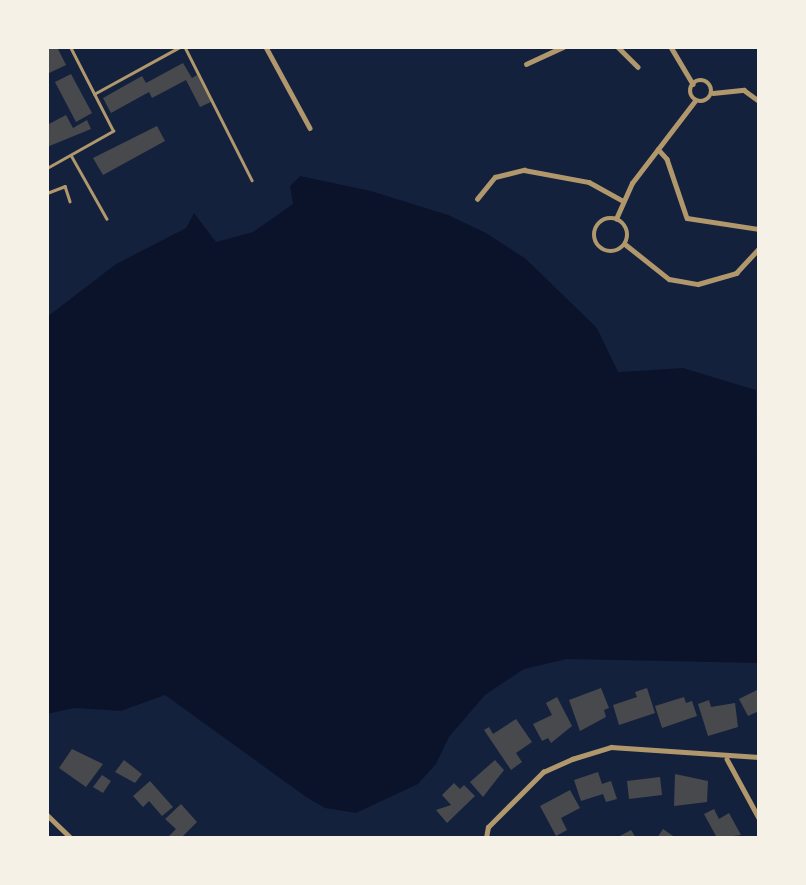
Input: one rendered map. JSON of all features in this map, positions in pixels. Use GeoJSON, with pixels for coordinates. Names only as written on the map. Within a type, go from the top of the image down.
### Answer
{"type":"FeatureCollection","features":[{"type":"Feature","properties":{"kind":"street"},"geometry":{"type":"LineString","coordinates":[[266,47],[310,128]]}},
{"type":"Feature","properties":{"kind":"street"},"geometry":{"type":"LineString","coordinates":[[526,64],[563,47]]}},
{"type":"Feature","properties":{"kind":"street"},"geometry":{"type":"LineString","coordinates":[[618,47],[638,67]]}},
{"type":"Feature","properties":{"kind":"street"},"geometry":{"type":"LineString","coordinates":[[671,47],[692,84],[690,91],[695,101]]}},
{"type":"Feature","properties":{"kind":"street"},"geometry":{"type":"LineString","coordinates":[[692,84],[708,82],[713,93]]}},
{"type":"Feature","properties":{"kind":"street"},"geometry":{"type":"LineString","coordinates":[[695,101],[706,102],[713,93],[744,90],[759,101]]}},
{"type":"Feature","properties":{"kind":"street"},"geometry":{"type":"LineString","coordinates":[[616,219],[622,200],[695,101]]}},
{"type":"Feature","properties":{"kind":"street"},"geometry":{"type":"LineString","coordinates":[[658,149],[667,159],[687,218],[759,229]]}},
{"type":"Feature","properties":{"kind":"street"},"geometry":{"type":"LineString","coordinates":[[477,199],[495,177],[524,170],[589,182],[622,200]]}},
{"type":"Feature","properties":{"kind":"street"},"geometry":{"type":"LineString","coordinates":[[616,219],[598,224],[595,241],[608,252],[625,244]]}},
{"type":"Feature","properties":{"kind":"street"},"geometry":{"type":"LineString","coordinates":[[616,219],[626,227],[625,244]]}},
{"type":"Feature","properties":{"kind":"street"},"geometry":{"type":"LineString","coordinates":[[625,244],[669,279],[690,284],[736,273],[759,248]]}},
{"type":"Feature","properties":{"kind":"street"},"geometry":{"type":"LineString","coordinates":[[486,838],[488,827],[543,772],[572,759],[611,747],[726,758],[759,757]]}},
{"type":"Feature","properties":{"kind":"street"},"geometry":{"type":"LineString","coordinates":[[726,758],[759,818]]}},
{"type":"Feature","properties":{"kind":"street"},"geometry":{"type":"LineString","coordinates":[[47,815],[71,838]]}},
{"type":"Feature","properties":{"kind":"lane"},"geometry":{"type":"LineString","coordinates":[[47,168],[113,131],[70,47]]}},
{"type":"Feature","properties":{"kind":"lane"},"geometry":{"type":"LineString","coordinates":[[94,94],[183,47],[252,180]]}},
{"type":"Feature","properties":{"kind":"lane"},"geometry":{"type":"LineString","coordinates":[[71,155],[107,219]]}},
{"type":"Feature","properties":{"kind":"lane"},"geometry":{"type":"LineString","coordinates":[[47,193],[65,186],[70,201]]}},
{"type":"Feature","properties":{"kind":"water"},"geometry":{"type":"Polygon","coordinates":[[[300,176],[371,191],[448,215],[486,233],[526,259],[597,328],[618,372],[683,368],[756,390],[759,663],[567,659],[524,669],[485,695],[449,737],[436,764],[418,784],[356,813],[325,808],[306,797],[165,695],[121,711],[74,708],[47,714],[47,317],[116,264],[186,228],[194,213],[216,242],[253,232],[293,204],[290,186],[300,176]]]}},
{"type":"Feature","properties":{"kind":"building"},"geometry":{"type":"Polygon","coordinates":[[[57,47],[66,65],[47,74],[47,50],[57,47]]]}},
{"type":"Feature","properties":{"kind":"building"},"geometry":{"type":"Polygon","coordinates":[[[183,63],[192,78],[197,75],[211,102],[200,107],[186,80],[152,98],[149,92],[111,113],[103,98],[142,76],[146,83],[183,63]]]}},
{"type":"Feature","properties":{"kind":"building"},"geometry":{"type":"Polygon","coordinates":[[[71,74],[92,113],[76,122],[55,82],[71,74]]]}},
{"type":"Feature","properties":{"kind":"building"},"geometry":{"type":"Polygon","coordinates":[[[66,115],[73,128],[87,120],[91,129],[47,147],[47,125],[66,115]]]}},
{"type":"Feature","properties":{"kind":"building"},"geometry":{"type":"Polygon","coordinates":[[[157,126],[165,141],[103,175],[93,158],[157,126]]]}},
{"type":"Feature","properties":{"kind":"building"},"geometry":{"type":"Polygon","coordinates":[[[601,688],[609,708],[604,710],[606,717],[580,731],[569,700],[601,688]]]}},
{"type":"Feature","properties":{"kind":"building"},"geometry":{"type":"Polygon","coordinates":[[[647,688],[655,713],[619,725],[613,705],[637,697],[635,692],[647,688]]]}},
{"type":"Feature","properties":{"kind":"building"},"geometry":{"type":"Polygon","coordinates":[[[759,689],[759,711],[748,716],[739,699],[759,689]]]}},
{"type":"Feature","properties":{"kind":"building"},"geometry":{"type":"Polygon","coordinates":[[[557,697],[572,726],[551,743],[548,738],[542,741],[533,724],[552,715],[546,703],[557,697]]]}},
{"type":"Feature","properties":{"kind":"building"},"geometry":{"type":"Polygon","coordinates":[[[684,697],[686,703],[692,701],[697,716],[662,728],[655,706],[684,697]]]}},
{"type":"Feature","properties":{"kind":"building"},"geometry":{"type":"Polygon","coordinates":[[[709,700],[711,707],[735,703],[738,727],[708,736],[698,704],[709,700]]]}},
{"type":"Feature","properties":{"kind":"building"},"geometry":{"type":"Polygon","coordinates":[[[516,719],[532,742],[516,753],[522,762],[511,770],[484,730],[489,727],[493,734],[516,719]]]}},
{"type":"Feature","properties":{"kind":"building"},"geometry":{"type":"Polygon","coordinates":[[[72,749],[103,764],[86,787],[59,768],[72,749]]]}},
{"type":"Feature","properties":{"kind":"building"},"geometry":{"type":"Polygon","coordinates":[[[124,760],[142,774],[135,783],[115,772],[124,760]]]}},
{"type":"Feature","properties":{"kind":"building"},"geometry":{"type":"Polygon","coordinates":[[[495,760],[504,770],[483,797],[470,782],[495,760]]]}},
{"type":"Feature","properties":{"kind":"building"},"geometry":{"type":"Polygon","coordinates":[[[598,772],[602,784],[611,781],[617,799],[606,802],[603,794],[581,801],[574,780],[598,772]]]}},
{"type":"Feature","properties":{"kind":"building"},"geometry":{"type":"Polygon","coordinates":[[[675,774],[708,781],[707,802],[674,806],[675,774]]]}},
{"type":"Feature","properties":{"kind":"building"},"geometry":{"type":"Polygon","coordinates":[[[102,775],[111,781],[103,793],[93,787],[102,775]]]}},
{"type":"Feature","properties":{"kind":"building"},"geometry":{"type":"Polygon","coordinates":[[[660,777],[662,795],[629,799],[627,781],[660,777]]]}},
{"type":"Feature","properties":{"kind":"building"},"geometry":{"type":"Polygon","coordinates":[[[150,781],[173,807],[162,816],[149,801],[143,807],[133,796],[150,781]]]}},
{"type":"Feature","properties":{"kind":"building"},"geometry":{"type":"Polygon","coordinates":[[[454,783],[460,789],[464,785],[475,796],[447,823],[436,810],[451,805],[442,795],[454,783]]]}},
{"type":"Feature","properties":{"kind":"building"},"geometry":{"type":"Polygon","coordinates":[[[570,790],[580,808],[561,818],[567,830],[556,836],[540,806],[570,790]]]}},
{"type":"Feature","properties":{"kind":"building"},"geometry":{"type":"Polygon","coordinates":[[[181,804],[197,822],[181,838],[167,838],[176,829],[165,819],[181,804]]]}},
{"type":"Feature","properties":{"kind":"building"},"geometry":{"type":"Polygon","coordinates":[[[714,809],[719,819],[729,813],[741,835],[717,838],[704,814],[714,809]]]}},
{"type":"Feature","properties":{"kind":"building"},"geometry":{"type":"Polygon","coordinates":[[[663,829],[676,838],[657,838],[663,829]]]}},
{"type":"Feature","properties":{"kind":"building"},"geometry":{"type":"Polygon","coordinates":[[[631,830],[636,838],[616,838],[631,830]]]}}]}
